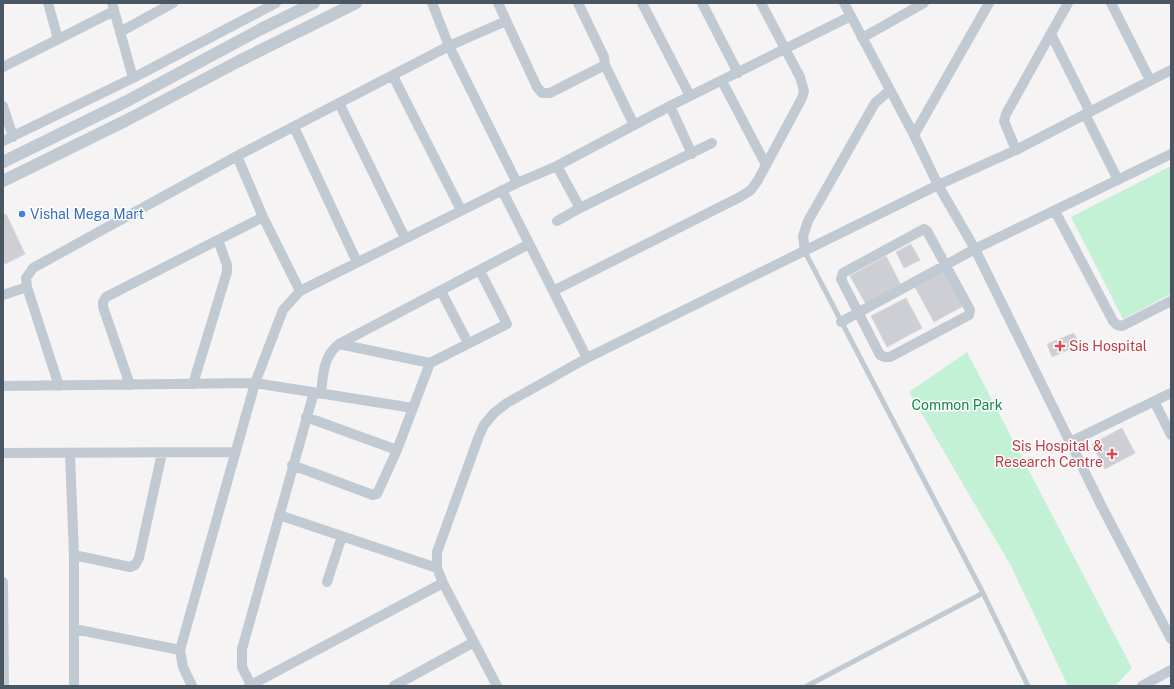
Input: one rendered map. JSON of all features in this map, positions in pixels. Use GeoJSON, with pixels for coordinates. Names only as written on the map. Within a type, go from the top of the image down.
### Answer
{"type":"FeatureCollection","features":[{"type":"Feature","properties":{"kind":"street"},"geometry":{"type":"LineString","coordinates":[[48,3],[58,39]]}},
{"type":"Feature","properties":{"kind":"street"},"geometry":{"type":"LineString","coordinates":[[3,141],[133,78],[261,7],[276,3]]}},
{"type":"Feature","properties":{"kind":"street"},"geometry":{"type":"LineString","coordinates":[[3,162],[127,102],[261,29],[314,3]]}},
{"type":"Feature","properties":{"kind":"street"},"geometry":{"type":"LineString","coordinates":[[3,181],[128,120],[239,61],[356,3]]}},
{"type":"Feature","properties":{"kind":"street"},"geometry":{"type":"LineString","coordinates":[[432,3],[449,46],[517,183]]}},
{"type":"Feature","properties":{"kind":"street"},"geometry":{"type":"LineString","coordinates":[[498,3],[537,88],[542,93],[550,93],[604,65]]}},
{"type":"Feature","properties":{"kind":"street"},"geometry":{"type":"LineString","coordinates":[[578,3],[604,57],[604,65],[634,125]]}},
{"type":"Feature","properties":{"kind":"street"},"geometry":{"type":"LineString","coordinates":[[642,3],[690,96]]}},
{"type":"Feature","properties":{"kind":"street"},"geometry":{"type":"LineString","coordinates":[[702,3],[738,73]]}},
{"type":"Feature","properties":{"kind":"street"},"geometry":{"type":"LineString","coordinates":[[553,291],[740,197],[751,190],[802,98],[804,91],[800,77],[784,50],[761,3]]}},
{"type":"Feature","properties":{"kind":"street"},"geometry":{"type":"LineString","coordinates":[[844,3],[914,135],[938,185],[975,249],[1070,442],[1171,640]]}},
{"type":"Feature","properties":{"kind":"street"},"geometry":{"type":"LineString","coordinates":[[862,38],[924,3]]}},
{"type":"Feature","properties":{"kind":"street"},"geometry":{"type":"LineString","coordinates":[[914,135],[989,3]]}},
{"type":"Feature","properties":{"kind":"street"},"geometry":{"type":"LineString","coordinates":[[1016,150],[1004,119],[1068,3]]}},
{"type":"Feature","properties":{"kind":"street"},"geometry":{"type":"LineString","coordinates":[[1112,3],[1150,80]]}},
{"type":"Feature","properties":{"kind":"street"},"geometry":{"type":"LineString","coordinates":[[120,32],[168,4]]}},
{"type":"Feature","properties":{"kind":"street"},"geometry":{"type":"LineString","coordinates":[[3,67],[58,39],[113,7],[133,78]]}},
{"type":"Feature","properties":{"kind":"street"},"geometry":{"type":"LineString","coordinates":[[192,686],[183,667],[180,650],[255,383],[283,310],[300,291],[502,190],[557,166],[670,106],[851,16]]}},
{"type":"Feature","properties":{"kind":"street"},"geometry":{"type":"LineString","coordinates":[[59,386],[27,288],[26,278],[33,268],[237,156],[449,46],[506,21]]}},
{"type":"Feature","properties":{"kind":"street"},"geometry":{"type":"LineString","coordinates":[[1051,34],[1118,180]]}},
{"type":"Feature","properties":{"kind":"street"},"geometry":{"type":"LineString","coordinates":[[497,686],[443,583],[437,568],[437,552],[484,425],[494,413],[508,403],[587,358],[805,252],[938,185],[1016,150],[1171,70]]}},
{"type":"Feature","properties":{"kind":"street"},"geometry":{"type":"LineString","coordinates":[[393,76],[461,210]]}},
{"type":"Feature","properties":{"kind":"street"},"geometry":{"type":"LineString","coordinates":[[722,81],[766,165]]}},
{"type":"Feature","properties":{"kind":"street"},"geometry":{"type":"LineString","coordinates":[[805,252],[803,236],[808,221],[875,104],[890,90]]}},
{"type":"Feature","properties":{"kind":"street"},"geometry":{"type":"LineString","coordinates":[[340,103],[405,238]]}},
{"type":"Feature","properties":{"kind":"street"},"geometry":{"type":"LineString","coordinates":[[3,106],[13,137]]}},
{"type":"Feature","properties":{"kind":"street"},"geometry":{"type":"LineString","coordinates":[[670,106],[692,154]]}},
{"type":"Feature","properties":{"kind":"street"},"geometry":{"type":"LineString","coordinates":[[294,127],[357,262]]}},
{"type":"Feature","properties":{"kind":"street"},"geometry":{"type":"LineString","coordinates":[[557,221],[580,208],[712,143]]}},
{"type":"Feature","properties":{"kind":"street"},"geometry":{"type":"LineString","coordinates":[[841,322],[975,249],[1171,154]]}},
{"type":"Feature","properties":{"kind":"street"},"geometry":{"type":"LineString","coordinates":[[237,156],[263,217],[300,291]]}},
{"type":"Feature","properties":{"kind":"street"},"geometry":{"type":"LineString","coordinates":[[557,166],[580,208]]}},
{"type":"Feature","properties":{"kind":"street"},"geometry":{"type":"LineString","coordinates":[[502,190],[587,358]]}},
{"type":"Feature","properties":{"kind":"street"},"geometry":{"type":"LineString","coordinates":[[1055,210],[1117,325],[1122,326],[1171,301]]}},
{"type":"Feature","properties":{"kind":"street"},"geometry":{"type":"LineString","coordinates":[[130,385],[103,307],[103,302],[113,292],[263,217]]}},
{"type":"Feature","properties":{"kind":"street"},"geometry":{"type":"LineString","coordinates":[[920,231],[927,231],[946,265],[970,310],[969,315],[890,357],[884,358],[880,355],[841,278],[843,273],[920,231]]}},
{"type":"Feature","properties":{"kind":"street"},"geometry":{"type":"LineString","coordinates":[[193,384],[227,272],[228,265],[218,240]]}},
{"type":"Feature","properties":{"kind":"street"},"geometry":{"type":"LineString","coordinates":[[443,583],[250,686],[242,667],[241,656],[292,465],[306,418],[317,393],[325,360],[339,344],[529,244]]}},
{"type":"Feature","properties":{"kind":"street"},"geometry":{"type":"LineString","coordinates":[[292,465],[373,495],[377,494],[397,450],[430,364],[507,324],[480,271]]}},
{"type":"Feature","properties":{"kind":"street"},"geometry":{"type":"LineString","coordinates":[[3,295],[27,288]]}},
{"type":"Feature","properties":{"kind":"street"},"geometry":{"type":"LineString","coordinates":[[441,291],[468,343]]}},
{"type":"Feature","properties":{"kind":"street"},"geometry":{"type":"LineString","coordinates":[[339,344],[430,364]]}},
{"type":"Feature","properties":{"kind":"street"},"geometry":{"type":"LineString","coordinates":[[3,386],[255,383],[413,408]]}},
{"type":"Feature","properties":{"kind":"street"},"geometry":{"type":"LineString","coordinates":[[1070,442],[1171,393]]}},
{"type":"Feature","properties":{"kind":"street"},"geometry":{"type":"LineString","coordinates":[[1154,401],[1171,435]]}},
{"type":"Feature","properties":{"kind":"street"},"geometry":{"type":"LineString","coordinates":[[306,418],[397,450]]}},
{"type":"Feature","properties":{"kind":"street"},"geometry":{"type":"LineString","coordinates":[[3,454],[236,452]]}},
{"type":"Feature","properties":{"kind":"street"},"geometry":{"type":"LineString","coordinates":[[74,555],[130,567],[135,565],[139,558],[162,453]]}},
{"type":"Feature","properties":{"kind":"street"},"geometry":{"type":"LineString","coordinates":[[70,454],[74,555],[74,686]]}},
{"type":"Feature","properties":{"kind":"street"},"geometry":{"type":"LineString","coordinates":[[279,515],[437,568]]}},
{"type":"Feature","properties":{"kind":"street"},"geometry":{"type":"LineString","coordinates":[[327,582],[342,536]]}},
{"type":"Feature","properties":{"kind":"street"},"geometry":{"type":"LineString","coordinates":[[3,582],[4,686]]}},
{"type":"Feature","properties":{"kind":"street"},"geometry":{"type":"LineString","coordinates":[[74,628],[180,650]]}},
{"type":"Feature","properties":{"kind":"street"},"geometry":{"type":"LineString","coordinates":[[394,686],[474,642]]}},
{"type":"Feature","properties":{"kind":"street"},"geometry":{"type":"LineString","coordinates":[[1142,686],[1171,671]]}},
{"type":"Feature","properties":{"kind":"lane"},"geometry":{"type":"LineString","coordinates":[[805,252],[983,593],[1028,686]]}},
{"type":"Feature","properties":{"kind":"lane"},"geometry":{"type":"LineString","coordinates":[[807,686],[983,593]]}},
{"type":"Feature","properties":{"kind":"green space"},"geometry":{"type":"Polygon","coordinates":[[[1171,166],[1171,294],[1123,319],[1071,217],[1171,166]]]}},
{"type":"Feature","properties":{"kind":"green space","name":"Common Park"},"geometry":{"type":"Polygon","coordinates":[[[967,352],[1132,668],[1115,686],[1068,686],[1011,566],[909,392],[967,352]]]}},
{"type":"Feature","properties":{"kind":"building"},"geometry":{"type":"Polygon","coordinates":[[[6,214],[25,254],[5,264],[3,260],[3,216],[6,214]]]}},
{"type":"Feature","properties":{"kind":"building"},"geometry":{"type":"Polygon","coordinates":[[[911,244],[920,260],[904,268],[896,252],[911,244]]]}},
{"type":"Feature","properties":{"kind":"building"},"geometry":{"type":"Polygon","coordinates":[[[886,256],[902,287],[867,306],[850,276],[886,256]]]}},
{"type":"Feature","properties":{"kind":"building"},"geometry":{"type":"Polygon","coordinates":[[[944,271],[963,306],[934,322],[915,287],[944,271]]]}},
{"type":"Feature","properties":{"kind":"building"},"geometry":{"type":"Polygon","coordinates":[[[906,298],[922,328],[887,347],[871,316],[906,298]]]}},
{"type":"Feature","properties":{"kind":"building"},"geometry":{"type":"Polygon","coordinates":[[[1074,333],[1079,345],[1052,357],[1047,344],[1074,333]]]}},
{"type":"Feature","properties":{"kind":"building"},"geometry":{"type":"Polygon","coordinates":[[[1122,428],[1135,453],[1105,469],[1092,444],[1122,428]]]}},
{"type":"Feature","properties":{"kind":"place","name":"Vishal Mega Mart"},"geometry":{"type":"Point","coordinates":[22,214]}},
{"type":"Feature","properties":{"kind":"place","name":"Sis Hospital"},"geometry":{"type":"Point","coordinates":[1060,346]}},
{"type":"Feature","properties":{"kind":"place","name":"Sis Hospital & Research Centre"},"geometry":{"type":"Point","coordinates":[1112,454]}}]}
